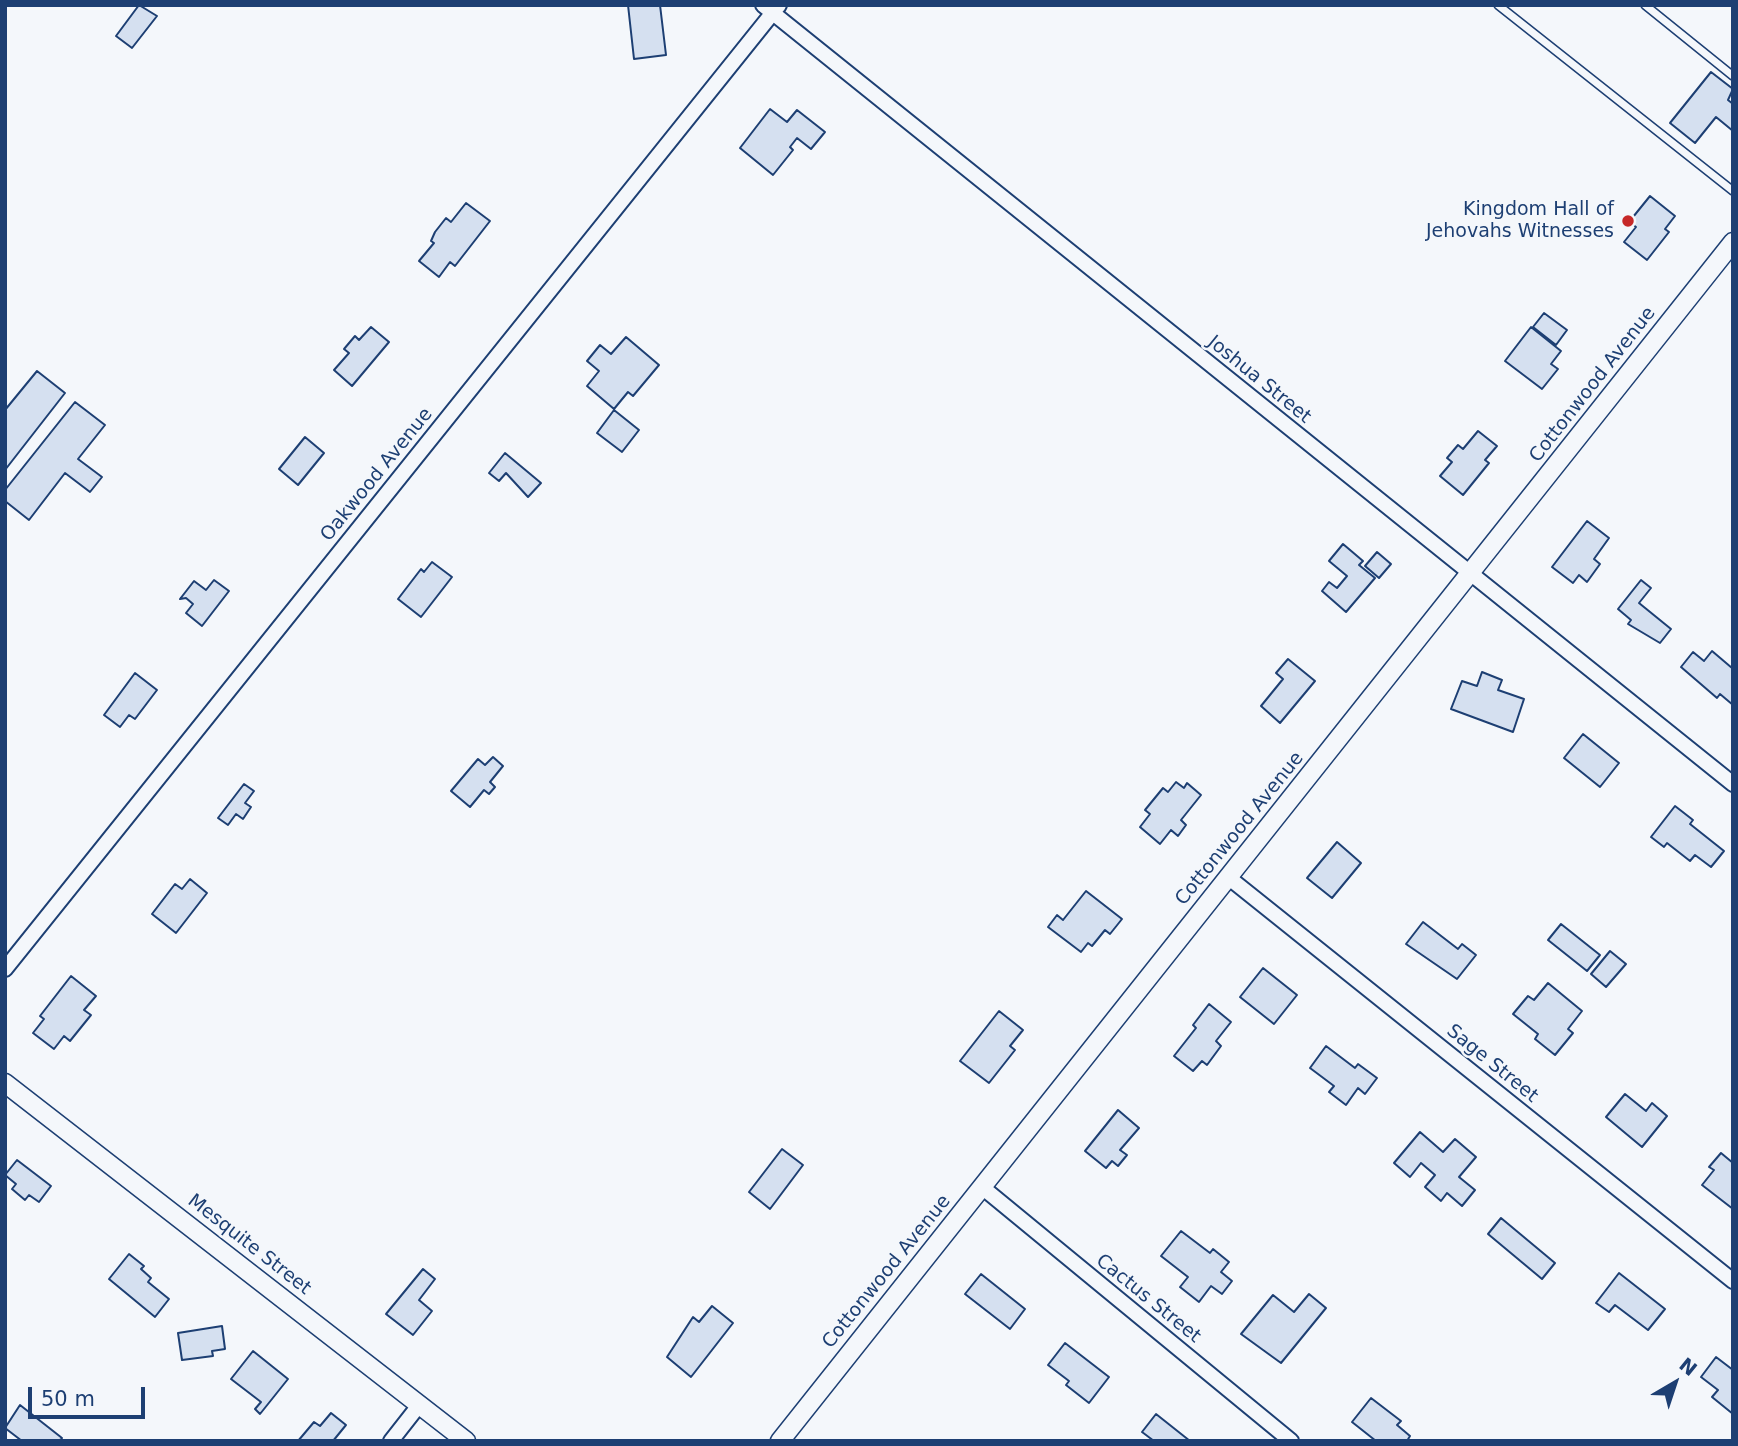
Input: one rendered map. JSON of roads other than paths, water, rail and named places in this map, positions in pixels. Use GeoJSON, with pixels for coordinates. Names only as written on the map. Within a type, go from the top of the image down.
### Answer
{"type":"FeatureCollection","features":[{"type":"Feature","properties":{"kind":"street","name":"Joshua Street"},"geometry":{"type":"LineString","coordinates":[[772,8],[1733,783]]}},
{"type":"Feature","properties":{"kind":"street","name":"Oakwood Avenue"},"geometry":{"type":"LineString","coordinates":[[5,969],[772,8]]}},
{"type":"Feature","properties":{"kind":"street","name":"Cottonwood Avenue"},"geometry":{"type":"LineString","coordinates":[[780,1441],[1733,242]]}},
{"type":"Feature","properties":{"kind":"street","name":"Sage Street"},"geometry":{"type":"LineString","coordinates":[[1228,877],[1733,1281]]}},
{"type":"Feature","properties":{"kind":"street","name":"Mesquite Street"},"geometry":{"type":"LineString","coordinates":[[5,1083],[466,1441]]}},
{"type":"Feature","properties":{"kind":"street","name":"Cactus Street"},"geometry":{"type":"LineString","coordinates":[[982,1187],[1291,1441]]}},
{"type":"Feature","properties":{"kind":"street"},"geometry":{"type":"LineString","coordinates":[[391,1441],[420,1404]]}},
{"type":"Feature","properties":{"kind":"lane"},"geometry":{"type":"LineString","coordinates":[[1498,5],[1733,191]]}},
{"type":"Feature","properties":{"kind":"lane"},"geometry":{"type":"LineString","coordinates":[[1644,5],[1733,76]]}},
{"type":"Feature","properties":{"kind":"place","name":"Kingdom Hall of Jehovahs Witnesses"},"geometry":{"type":"Point","coordinates":[1628,221]}}]}
